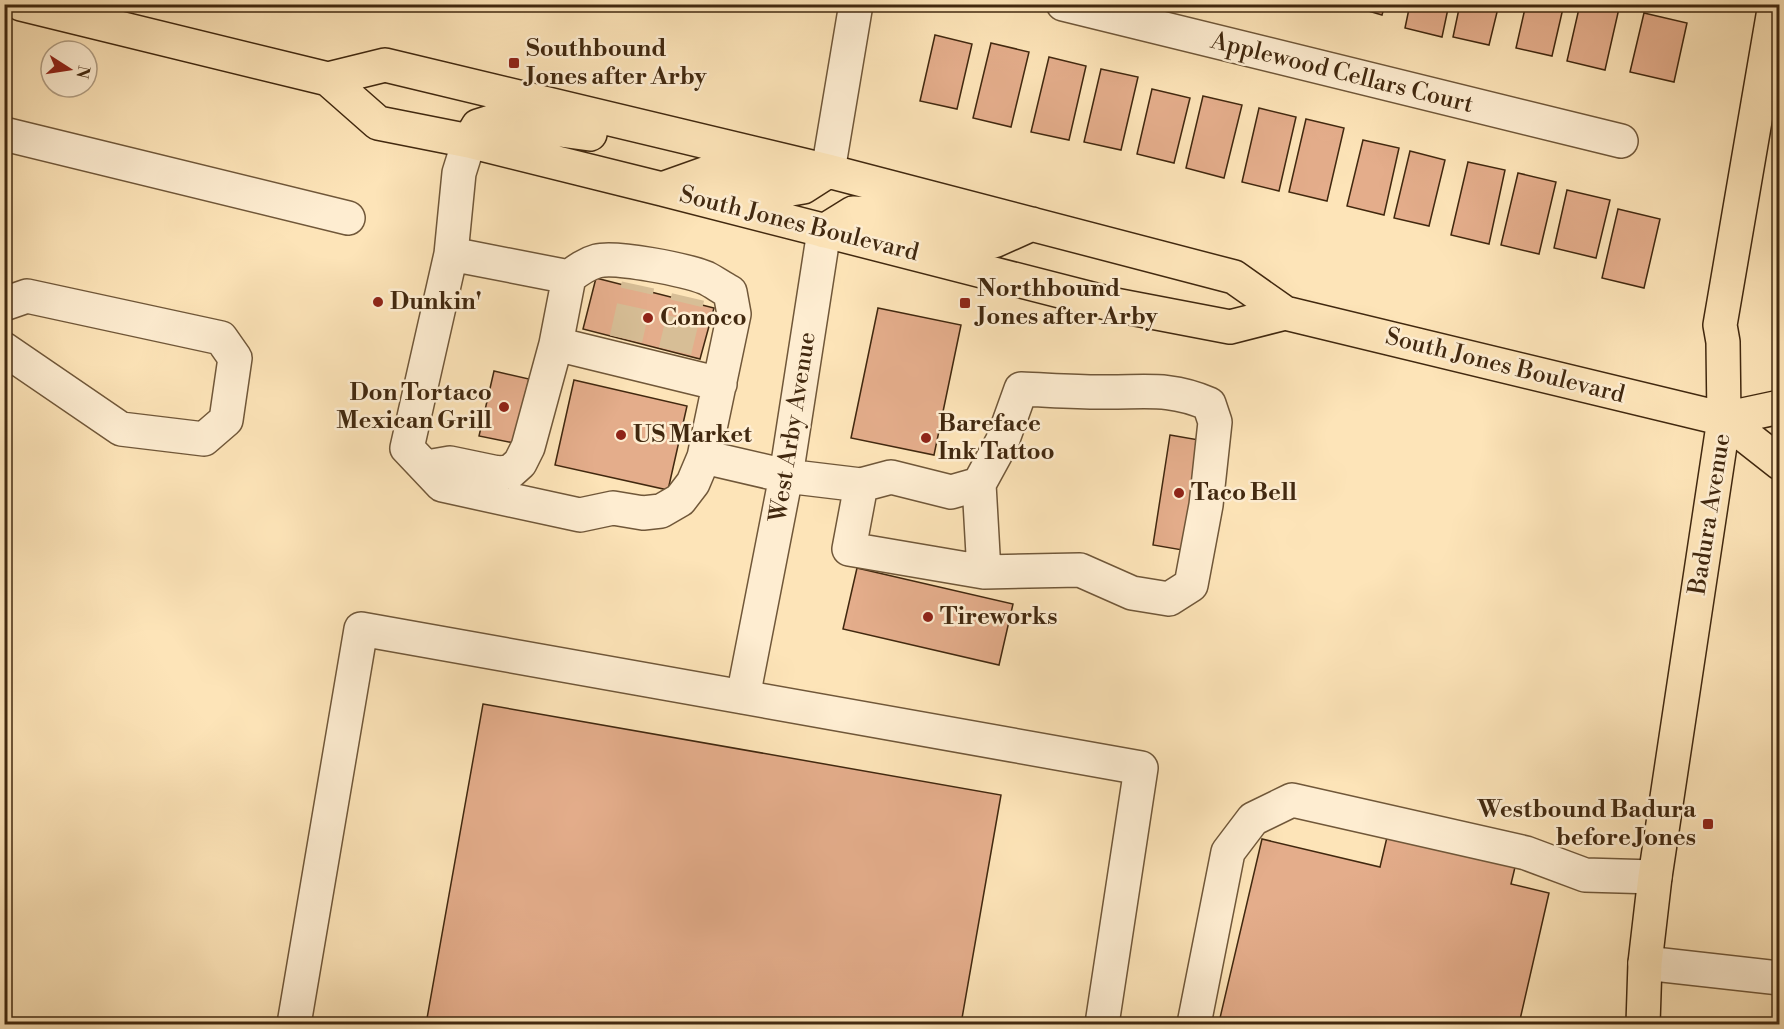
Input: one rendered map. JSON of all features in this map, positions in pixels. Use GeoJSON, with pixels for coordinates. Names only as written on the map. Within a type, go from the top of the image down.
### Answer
{"type":"FeatureCollection","features":[{"type":"Feature","properties":{"kind":"main road","name":"South Jones Boulevard"},"geometry":{"type":"LineString","coordinates":[[21,4],[328,79],[385,65],[828,171],[1032,224],[1234,277],[1285,313],[1724,419],[1779,464]]}},
{"type":"Feature","properties":{"kind":"main road","name":"Badura Avenue"},"geometry":{"type":"LineString","coordinates":[[1643,1024],[1645,963],[1655,877],[1724,419],[1723,342],[1720,326],[1775,4]]}},
{"type":"Feature","properties":{"kind":"main road","name":"South Jones Boulevard"},"geometry":{"type":"LineString","coordinates":[[328,79],[378,123],[469,141],[1115,304],[1230,327],[1285,313]]}},
{"type":"Feature","properties":{"kind":"main road"},"geometry":{"type":"LineString","coordinates":[[469,141],[478,126],[494,121],[612,136],[651,129]]}},
{"type":"Feature","properties":{"kind":"main road"},"geometry":{"type":"LineString","coordinates":[[662,189],[707,173],[791,189],[803,187],[828,171]]}},
{"type":"Feature","properties":{"kind":"main road"},"geometry":{"type":"LineString","coordinates":[[824,231],[853,213],[873,214],[994,241],[1032,224]]}},
{"type":"Feature","properties":{"kind":"main road","name":"South Jones Boulevard"},"geometry":{"type":"LineString","coordinates":[[1724,419],[1779,407]]}},
{"type":"Feature","properties":{"kind":"street"},"geometry":{"type":"LineString","coordinates":[[828,171],[856,4]]}},
{"type":"Feature","properties":{"kind":"street","name":"Applewood Cellars Court"},"geometry":{"type":"LineString","coordinates":[[1063,4],[1621,141]]}},
{"type":"Feature","properties":{"kind":"street"},"geometry":{"type":"LineString","coordinates":[[4,134],[348,218]]}},
{"type":"Feature","properties":{"kind":"street"},"geometry":{"type":"LineString","coordinates":[[427,467],[450,463],[498,473],[510,472],[520,463],[528,447],[556,344],[569,277],[583,266],[614,259],[640,275],[691,286],[707,278],[730,292],[734,314],[704,457],[693,483],[680,501],[662,511],[643,513],[613,508],[580,515],[442,485],[407,448],[451,254],[459,173],[469,141]]}},
{"type":"Feature","properties":{"kind":"street","name":"West Arby Avenue"},"geometry":{"type":"LineString","coordinates":[[743,697],[786,476],[824,231]]}},
{"type":"Feature","properties":{"kind":"street"},"geometry":{"type":"LineString","coordinates":[[451,254],[569,277]]}},
{"type":"Feature","properties":{"kind":"street"},"geometry":{"type":"LineString","coordinates":[[4,304],[27,296],[220,338],[235,358],[226,420],[204,439],[121,429],[4,349]]}},
{"type":"Feature","properties":{"kind":"street"},"geometry":{"type":"LineString","coordinates":[[556,344],[623,350],[673,362],[720,384]]}},
{"type":"Feature","properties":{"kind":"street"},"geometry":{"type":"LineString","coordinates":[[861,485],[849,549],[984,572],[1080,570],[1132,593],[1169,599],[1191,585],[1206,505],[1215,422],[1209,404],[1191,396],[1156,390],[1100,393],[1021,389],[1002,442],[979,484],[984,572]]}},
{"type":"Feature","properties":{"kind":"street"},"geometry":{"type":"LineString","coordinates":[[704,457],[786,476],[861,485],[891,477],[951,492],[979,484]]}},
{"type":"Feature","properties":{"kind":"street"},"geometry":{"type":"LineString","coordinates":[[294,1024],[361,629],[1141,768],[1102,1024]]}},
{"type":"Feature","properties":{"kind":"street"},"geometry":{"type":"LineString","coordinates":[[1194,1024],[1228,852],[1253,819],[1292,800],[1526,853],[1585,874],[1655,877]]}},
{"type":"Feature","properties":{"kind":"street"},"geometry":{"type":"LineString","coordinates":[[1645,963],[1779,978]]}},
{"type":"Feature","properties":{"kind":"building"},"geometry":{"type":"Polygon","coordinates":[[[1345,4],[1385,4],[1382,15],[1345,4]]]}},
{"type":"Feature","properties":{"kind":"building"},"geometry":{"type":"Polygon","coordinates":[[[1410,4],[1449,4],[1442,37],[1405,28],[1410,4]]]}},
{"type":"Feature","properties":{"kind":"building"},"geometry":{"type":"Polygon","coordinates":[[[1460,4],[1499,4],[1489,45],[1453,37],[1460,4]]]}},
{"type":"Feature","properties":{"kind":"building"},"geometry":{"type":"Polygon","coordinates":[[[1526,4],[1564,4],[1552,56],[1516,48],[1526,4]]]}},
{"type":"Feature","properties":{"kind":"building"},"geometry":{"type":"Polygon","coordinates":[[[1580,4],[1620,4],[1605,70],[1567,61],[1580,4]]]}},
{"type":"Feature","properties":{"kind":"building"},"geometry":{"type":"Polygon","coordinates":[[[1644,13],[1687,23],[1674,82],[1630,72],[1644,13]]]}},
{"type":"Feature","properties":{"kind":"building"},"geometry":{"type":"Polygon","coordinates":[[[935,35],[972,44],[957,109],[920,101],[935,35]]]}},
{"type":"Feature","properties":{"kind":"building"},"geometry":{"type":"Polygon","coordinates":[[[991,43],[1029,52],[1011,127],[973,118],[991,43]]]}},
{"type":"Feature","properties":{"kind":"building"},"geometry":{"type":"Polygon","coordinates":[[[1049,57],[1086,66],[1069,140],[1031,132],[1049,57]]]}},
{"type":"Feature","properties":{"kind":"building"},"geometry":{"type":"Polygon","coordinates":[[[1101,69],[1138,77],[1121,150],[1084,142],[1101,69]]]}},
{"type":"Feature","properties":{"kind":"building"},"geometry":{"type":"Polygon","coordinates":[[[1152,89],[1190,98],[1174,163],[1137,154],[1152,89]]]}},
{"type":"Feature","properties":{"kind":"building"},"geometry":{"type":"Polygon","coordinates":[[[1203,96],[1242,105],[1224,178],[1186,168],[1203,96]]]}},
{"type":"Feature","properties":{"kind":"building"},"geometry":{"type":"Polygon","coordinates":[[[1259,108],[1296,117],[1279,191],[1242,182],[1259,108]]]}},
{"type":"Feature","properties":{"kind":"building"},"geometry":{"type":"Polygon","coordinates":[[[1306,119],[1344,128],[1327,201],[1289,192],[1306,119]]]}},
{"type":"Feature","properties":{"kind":"building"},"geometry":{"type":"Polygon","coordinates":[[[1363,140],[1399,148],[1384,215],[1347,206],[1363,140]]]}},
{"type":"Feature","properties":{"kind":"building"},"geometry":{"type":"Polygon","coordinates":[[[1410,151],[1445,160],[1429,226],[1394,218],[1410,151]]]}},
{"type":"Feature","properties":{"kind":"building"},"geometry":{"type":"Polygon","coordinates":[[[1468,162],[1505,170],[1489,244],[1451,235],[1468,162]]]}},
{"type":"Feature","properties":{"kind":"building"},"geometry":{"type":"Polygon","coordinates":[[[1518,173],[1556,182],[1539,254],[1501,245],[1518,173]]]}},
{"type":"Feature","properties":{"kind":"building"},"geometry":{"type":"Polygon","coordinates":[[[1567,190],[1610,200],[1596,258],[1554,248],[1567,190]]]}},
{"type":"Feature","properties":{"kind":"building"},"geometry":{"type":"Polygon","coordinates":[[[1618,209],[1660,219],[1644,288],[1602,278],[1618,209]]]}},
{"type":"Feature","properties":{"kind":"building"},"geometry":{"type":"Polygon","coordinates":[[[596,278],[714,308],[700,359],[583,329],[596,278]]]}},
{"type":"Feature","properties":{"kind":"building"},"geometry":{"type":"Polygon","coordinates":[[[878,308],[961,325],[934,455],[851,438],[878,308]]]}},
{"type":"Feature","properties":{"kind":"building","name":"Don Tortaco Mexican Grill"},"geometry":{"type":"Polygon","coordinates":[[[494,371],[529,379],[514,443],[479,436],[494,371]]]}},
{"type":"Feature","properties":{"kind":"building","name":"US Market"},"geometry":{"type":"Polygon","coordinates":[[[574,380],[687,406],[668,490],[555,465],[574,380]]]}},
{"type":"Feature","properties":{"kind":"building","name":"Taco Bell"},"geometry":{"type":"Polygon","coordinates":[[[1170,435],[1205,441],[1188,551],[1153,545],[1170,435]]]}},
{"type":"Feature","properties":{"kind":"building","name":"Tireworks"},"geometry":{"type":"Polygon","coordinates":[[[857,568],[1013,604],[999,665],[843,629],[857,568]]]}},
{"type":"Feature","properties":{"kind":"building"},"geometry":{"type":"Polygon","coordinates":[[[483,704],[1001,795],[961,1024],[426,1024],[483,704]]]}},
{"type":"Feature","properties":{"kind":"building"},"geometry":{"type":"Polygon","coordinates":[[[1388,833],[1516,863],[1511,884],[1549,893],[1519,1024],[1247,1024],[1220,1018],[1262,839],[1380,867],[1388,833]]]}},
{"type":"Feature","properties":{"kind":"tunnel"},"geometry":{"type":"LineString","coordinates":[[626,339],[638,285]]}},
{"type":"Feature","properties":{"kind":"tunnel"},"geometry":{"type":"LineString","coordinates":[[675,351],[688,297]]}},
{"type":"Feature","properties":{"kind":"place","name":"Southbound Jones after Arby"},"geometry":{"type":"Point","coordinates":[514,63]}},
{"type":"Feature","properties":{"kind":"place","name":"Dunkin'"},"geometry":{"type":"Point","coordinates":[378,302]}},
{"type":"Feature","properties":{"kind":"place","name":"Northbound Jones after Arby"},"geometry":{"type":"Point","coordinates":[965,303]}},
{"type":"Feature","properties":{"kind":"place","name":"Conoco"},"geometry":{"type":"Point","coordinates":[648,318]}},
{"type":"Feature","properties":{"kind":"place","name":"Don Tortaco Mexican Grill"},"geometry":{"type":"Point","coordinates":[504,407]}},
{"type":"Feature","properties":{"kind":"place","name":"US Market"},"geometry":{"type":"Point","coordinates":[621,435]}},
{"type":"Feature","properties":{"kind":"place","name":"Bareface Ink Tattoo"},"geometry":{"type":"Point","coordinates":[926,438]}},
{"type":"Feature","properties":{"kind":"place","name":"Taco Bell"},"geometry":{"type":"Point","coordinates":[1179,493]}},
{"type":"Feature","properties":{"kind":"place","name":"Tireworks"},"geometry":{"type":"Point","coordinates":[928,617]}},
{"type":"Feature","properties":{"kind":"place","name":"Westbound Badura before Jones"},"geometry":{"type":"Point","coordinates":[1708,824]}}]}
